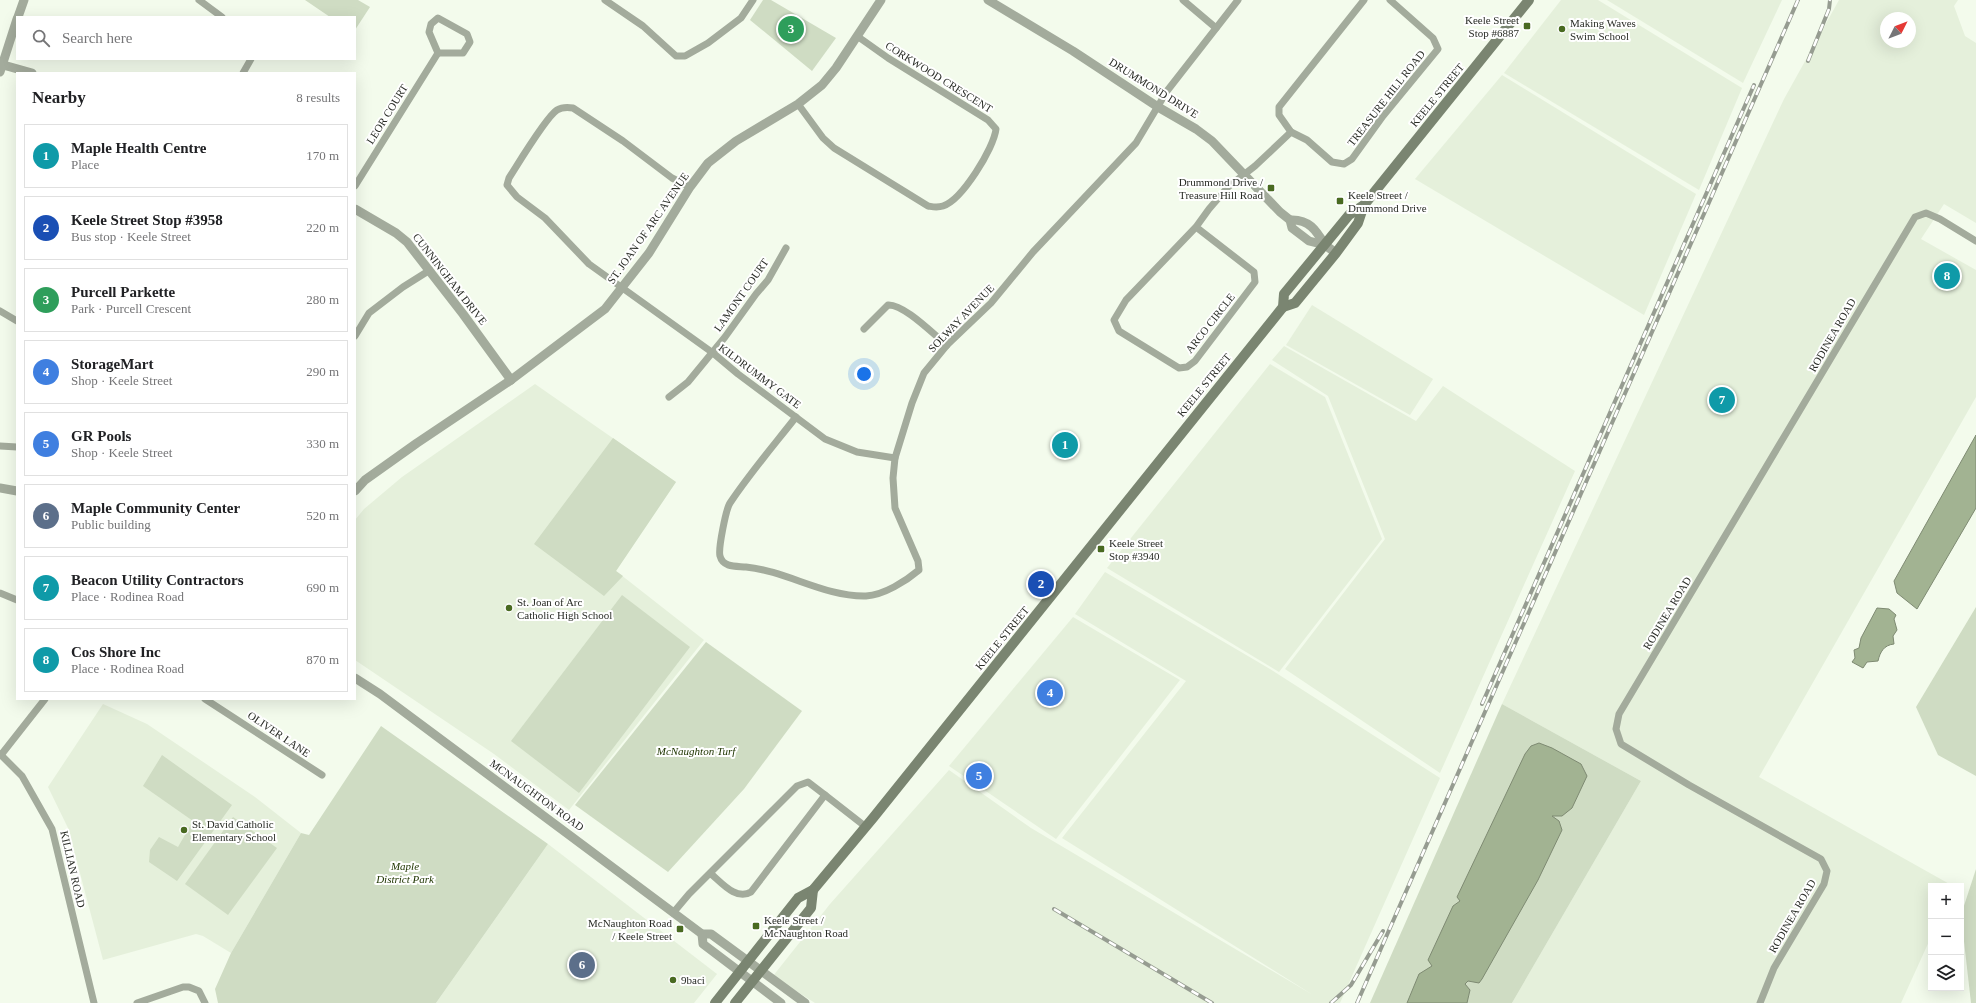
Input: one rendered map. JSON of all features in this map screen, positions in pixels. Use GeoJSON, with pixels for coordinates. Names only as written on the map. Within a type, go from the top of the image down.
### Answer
{"type":"FeatureCollection","features":[{"type":"Feature","properties":{"kind":"main road","name":"KEELE STREET"},"geometry":{"type":"LineString","coordinates":[[1283,307],[1284,294],[1349,215],[1364,204],[1529,0]]}},
{"type":"Feature","properties":{"kind":"main road","name":"KEELE STREET"},"geometry":{"type":"LineString","coordinates":[[715,1003],[798,898],[813,890],[866,827],[1283,307],[1295,303],[1336,253],[1358,223],[1364,204]]}},
{"type":"Feature","properties":{"kind":"main road"},"geometry":{"type":"LineString","coordinates":[[735,1003],[811,908],[813,890]]}},
{"type":"Feature","properties":{"kind":"street"},"geometry":{"type":"LineString","coordinates":[[18,16],[24,0]]}},
{"type":"Feature","properties":{"kind":"street"},"geometry":{"type":"LineString","coordinates":[[199,0],[221,16]]}},
{"type":"Feature","properties":{"kind":"street"},"geometry":{"type":"LineString","coordinates":[[605,0],[643,26],[676,56],[685,56],[708,43],[741,18],[753,0]]}},
{"type":"Feature","properties":{"kind":"street","name":"ST. JOAN OF ARC AVENUE"},"geometry":{"type":"LineString","coordinates":[[356,489],[365,480],[511,380],[592,320],[604,309],[648,253],[690,187],[708,162],[798,104],[822,85],[836,68],[881,0]]}},
{"type":"Feature","properties":{"kind":"street","name":"DRUMMOND DRIVE"},"geometry":{"type":"LineString","coordinates":[[988,0],[1073,52],[1158,107],[1196,128],[1212,141],[1280,212],[1290,220],[1302,220],[1317,231],[1325,245],[1336,253]]}},
{"type":"Feature","properties":{"kind":"street"},"geometry":{"type":"LineString","coordinates":[[1182,0],[1216,28]]}},
{"type":"Feature","properties":{"kind":"street","name":"SOLWAY AVENUE"},"geometry":{"type":"LineString","coordinates":[[796,417],[729,504],[720,544],[720,556],[727,565],[747,567],[779,574],[819,588],[848,595],[867,596],[900,585],[919,570],[918,561],[895,508],[893,478],[895,458],[917,386],[924,373],[947,345],[991,303],[1033,252],[1117,165],[1136,143],[1176,79],[1238,0]]}},
{"type":"Feature","properties":{"kind":"street","name":"TREASURE HILL ROAD"},"geometry":{"type":"LineString","coordinates":[[1364,0],[1279,107],[1279,115],[1291,132],[1307,140],[1332,162],[1344,164],[1352,159],[1383,116],[1438,48],[1433,38],[1390,0]]}},
{"type":"Feature","properties":{"kind":"street"},"geometry":{"type":"LineString","coordinates":[[438,18],[467,34],[470,42],[463,53],[438,53],[429,32],[430,24],[438,18]]}},
{"type":"Feature","properties":{"kind":"street"},"geometry":{"type":"LineString","coordinates":[[16,21],[1,67],[27,72]]}},
{"type":"Feature","properties":{"kind":"street","name":"CORKWOOD CRESCENT"},"geometry":{"type":"LineString","coordinates":[[798,104],[823,138],[834,148],[928,206],[937,208],[945,206],[974,176],[990,150],[996,129],[988,120],[888,58],[857,36]]}},
{"type":"Feature","properties":{"kind":"street","name":"LEOR COURT"},"geometry":{"type":"LineString","coordinates":[[356,184],[438,53]]}},
{"type":"Feature","properties":{"kind":"street"},"geometry":{"type":"LineString","coordinates":[[244,72],[250,60]]}},
{"type":"Feature","properties":{"kind":"street","name":"KILDRUMMY GATE"},"geometry":{"type":"LineString","coordinates":[[690,187],[672,178],[623,141],[572,108],[564,107],[556,110],[548,119],[509,178],[507,185],[517,197],[545,218],[589,264],[712,353],[826,439],[856,452],[895,458]]}},
{"type":"Feature","properties":{"kind":"street"},"geometry":{"type":"LineString","coordinates":[[1244,175],[1291,132]]}},
{"type":"Feature","properties":{"kind":"street","name":"ARCO CIRCLE"},"geometry":{"type":"LineString","coordinates":[[1196,227],[1254,272],[1256,282],[1195,362],[1187,367],[1179,368],[1119,331],[1114,320],[1126,300],[1196,227],[1208,209],[1228,188],[1244,175]]}},
{"type":"Feature","properties":{"kind":"street","name":"CUNNINGHAM DRIVE"},"geometry":{"type":"LineString","coordinates":[[356,210],[396,233],[407,242],[430,270],[511,380]]}},
{"type":"Feature","properties":{"kind":"street","name":"RODINEA ROAD"},"geometry":{"type":"LineString","coordinates":[[1760,1003],[1774,968],[1824,884],[1827,871],[1821,859],[1689,785],[1621,744],[1616,729],[1619,714],[1915,217],[1926,213],[1976,242]]}},
{"type":"Feature","properties":{"kind":"street","name":"LAMONT COURT"},"geometry":{"type":"LineString","coordinates":[[669,397],[688,382],[712,353],[768,280],[786,248]]}},
{"type":"Feature","properties":{"kind":"street"},"geometry":{"type":"LineString","coordinates":[[356,334],[369,313],[403,287],[430,270]]}},
{"type":"Feature","properties":{"kind":"street"},"geometry":{"type":"LineString","coordinates":[[864,329],[888,305],[894,304],[906,311],[947,345]]}},
{"type":"Feature","properties":{"kind":"street"},"geometry":{"type":"LineString","coordinates":[[0,311],[16,319]]}},
{"type":"Feature","properties":{"kind":"street"},"geometry":{"type":"LineString","coordinates":[[0,446],[16,447]]}},
{"type":"Feature","properties":{"kind":"street"},"geometry":{"type":"LineString","coordinates":[[0,488],[16,491]]}},
{"type":"Feature","properties":{"kind":"street"},"geometry":{"type":"LineString","coordinates":[[0,593],[16,600]]}},
{"type":"Feature","properties":{"kind":"street","name":"MCNAUGHTON ROAD"},"geometry":{"type":"LineString","coordinates":[[356,679],[380,694],[702,934],[711,934],[804,1003]]}},
{"type":"Feature","properties":{"kind":"street"},"geometry":{"type":"LineString","coordinates":[[0,755],[44,700]]}},
{"type":"Feature","properties":{"kind":"street","name":"OLIVER LANE"},"geometry":{"type":"LineString","coordinates":[[207,700],[322,775]]}},
{"type":"Feature","properties":{"kind":"street","name":"KILLIAN ROAD"},"geometry":{"type":"LineString","coordinates":[[0,755],[22,776],[52,829],[94,1003]]}},
{"type":"Feature","properties":{"kind":"street"},"geometry":{"type":"LineString","coordinates":[[673,913],[689,894],[797,786],[808,782],[866,827]]}},
{"type":"Feature","properties":{"kind":"street"},"geometry":{"type":"LineString","coordinates":[[710,873],[738,894],[744,895],[751,892],[825,795]]}},
{"type":"Feature","properties":{"kind":"street","name":"MCNAUGHTON ROAD"},"geometry":{"type":"LineString","coordinates":[[702,934],[703,944],[781,1003]]}},
{"type":"Feature","properties":{"kind":"street"},"geometry":{"type":"LineString","coordinates":[[137,1003],[171,991],[189,987],[200,991],[205,1003]]}},
{"type":"Feature","properties":{"kind":"shaded area"},"geometry":{"type":"Polygon","coordinates":[[[1561,0],[1598,0],[1742,88],[1699,190],[1504,73],[1561,0]]]}},
{"type":"Feature","properties":{"kind":"shaded area"},"geometry":{"type":"Polygon","coordinates":[[[1607,0],[1782,0],[1743,83],[1607,0]]]}},
{"type":"Feature","properties":{"kind":"shaded area"},"geometry":{"type":"Polygon","coordinates":[[[1839,0],[1958,0],[1954,6],[1965,36],[1976,43],[1976,223],[1944,204],[1921,239],[1976,270],[1976,397],[1759,777],[1948,883],[1928,883],[1928,944],[1901,1003],[1512,1003],[1641,781],[1502,704],[1784,99],[1839,0]]]}},
{"type":"Feature","properties":{"kind":"shaded area"},"geometry":{"type":"Polygon","coordinates":[[[1502,75],[1696,194],[1644,315],[1415,179],[1502,75]]]}},
{"type":"Feature","properties":{"kind":"shaded area"},"geometry":{"type":"Polygon","coordinates":[[[1312,305],[1433,379],[1410,415],[1286,345],[1312,305]]]}},
{"type":"Feature","properties":{"kind":"shaded area"},"geometry":{"type":"Polygon","coordinates":[[[1284,346],[1416,421],[1443,386],[1575,471],[1440,773],[1285,669],[1385,539],[1328,396],[1272,360],[1284,346]]]}},
{"type":"Feature","properties":{"kind":"shaded area"},"geometry":{"type":"Polygon","coordinates":[[[1270,364],[1325,397],[1382,539],[1279,672],[1107,568],[1270,364]]]}},
{"type":"Feature","properties":{"kind":"shaded area","name":"St. Joan of Arc Catholic High School"},"geometry":{"type":"Polygon","coordinates":[[[535,384],[676,482],[616,571],[704,640],[569,810],[494,754],[356,661],[356,519],[364,509],[402,477],[535,384]]]}},
{"type":"Feature","properties":{"kind":"shaded area"},"geometry":{"type":"Polygon","coordinates":[[[1976,435],[1976,508],[1917,609],[1897,593],[1894,581],[1976,435]]]}},
{"type":"Feature","properties":{"kind":"shaded area"},"geometry":{"type":"Polygon","coordinates":[[[1105,572],[1270,669],[1440,778],[1340,1003],[815,1003],[773,976],[830,904],[949,770],[1031,828],[1313,995],[1062,838],[1186,681],[1075,614],[1105,572]]]}},
{"type":"Feature","properties":{"kind":"shaded area"},"geometry":{"type":"Polygon","coordinates":[[[1877,608],[1889,609],[1896,615],[1894,619],[1897,630],[1893,636],[1894,644],[1883,650],[1878,661],[1867,662],[1863,668],[1852,662],[1855,658],[1854,650],[1859,648],[1861,638],[1877,608]]]}},
{"type":"Feature","properties":{"kind":"shaded area"},"geometry":{"type":"Polygon","coordinates":[[[1073,617],[1180,680],[1056,839],[949,766],[1073,617]]]}},
{"type":"Feature","properties":{"kind":"shaded area","name":"St. David Catholic Elementary School"},"geometry":{"type":"Polygon","coordinates":[[[103,704],[147,724],[255,797],[301,833],[231,953],[203,936],[196,934],[103,960],[68,828],[48,787],[103,704]]]}},
{"type":"Feature","properties":{"kind":"shaded area"},"geometry":{"type":"Polygon","coordinates":[[[1539,743],[1552,748],[1581,764],[1587,776],[1572,808],[1562,816],[1552,816],[1559,821],[1562,830],[1538,880],[1482,979],[1479,983],[1468,981],[1465,984],[1470,990],[1467,1003],[1407,1003],[1419,974],[1432,966],[1428,960],[1453,906],[1460,901],[1457,897],[1525,754],[1531,746],[1539,743]]]}},
{"type":"Feature","properties":{"kind":"shaded area"},"geometry":{"type":"Polygon","coordinates":[[[548,844],[717,974],[694,1003],[436,1003],[548,844]]]}},
{"type":"Feature","properties":{"kind":"green space"},"geometry":{"type":"Polygon","coordinates":[[[305,0],[358,0],[370,7],[356,28],[356,16],[329,16],[305,0]]]}},
{"type":"Feature","properties":{"kind":"green space"},"geometry":{"type":"Polygon","coordinates":[[[763,0],[771,0],[836,38],[812,71],[750,20],[763,0]]]}},
{"type":"Feature","properties":{"kind":"green space"},"geometry":{"type":"Polygon","coordinates":[[[613,438],[676,482],[616,571],[623,576],[604,596],[534,544],[613,438]]]}},
{"type":"Feature","properties":{"kind":"green space"},"geometry":{"type":"Polygon","coordinates":[[[622,595],[690,647],[579,793],[511,741],[622,595]]]}},
{"type":"Feature","properties":{"kind":"green space"},"geometry":{"type":"Polygon","coordinates":[[[1976,607],[1976,776],[1938,755],[1916,707],[1976,607]]]}},
{"type":"Feature","properties":{"kind":"green space","name":"McNaughton Turf"},"geometry":{"type":"Polygon","coordinates":[[[706,642],[802,711],[744,789],[668,872],[575,805],[706,642]]]}},
{"type":"Feature","properties":{"kind":"green space"},"geometry":{"type":"Polygon","coordinates":[[[1502,704],[1641,781],[1512,1003],[1370,1003],[1502,704]]]}},
{"type":"Feature","properties":{"kind":"green space","name":"Maple District Park"},"geometry":{"type":"Polygon","coordinates":[[[381,726],[548,844],[436,1003],[218,1003],[215,989],[231,953],[301,833],[309,835],[381,726]]]}},
{"type":"Feature","properties":{"kind":"green space"},"geometry":{"type":"Polygon","coordinates":[[[162,755],[232,805],[177,881],[149,862],[150,850],[159,837],[178,847],[193,821],[143,786],[162,755]]]}},
{"type":"Feature","properties":{"kind":"green space"},"geometry":{"type":"Polygon","coordinates":[[[233,817],[277,848],[228,915],[185,884],[233,817]]]}},
{"type":"Feature","properties":{"kind":"green space"},"geometry":{"type":"Polygon","coordinates":[[[1976,869],[1976,1003],[1971,1003],[1964,941],[1964,906],[1976,869]]]}},
{"type":"Feature","properties":{"kind":"railway"},"geometry":{"type":"LineString","coordinates":[[1357,1003],[1798,0]]}},
{"type":"Feature","properties":{"kind":"railway"},"geometry":{"type":"LineString","coordinates":[[1808,61],[1829,9],[1830,0]]}},
{"type":"Feature","properties":{"kind":"railway"},"geometry":{"type":"LineString","coordinates":[[1482,704],[1754,85]]}},
{"type":"Feature","properties":{"kind":"railway"},"geometry":{"type":"LineString","coordinates":[[1054,909],[1212,1003]]}},
{"type":"Feature","properties":{"kind":"railway"},"geometry":{"type":"LineString","coordinates":[[1331,1003],[1351,985],[1383,931]]}},
{"type":"Feature","properties":{"kind":"place","name":"Keele Street Stop #6887"},"geometry":{"type":"Point","coordinates":[1527,26]}},
{"type":"Feature","properties":{"kind":"place","name":"Purcell Parkette"},"geometry":{"type":"Point","coordinates":[791,29]}},
{"type":"Feature","properties":{"kind":"place","name":"Making Waves Swim School"},"geometry":{"type":"Point","coordinates":[1562,29]}},
{"type":"Feature","properties":{"kind":"place","name":"Drummond Drive / Treasure Hill Road"},"geometry":{"type":"Point","coordinates":[1271,188]}},
{"type":"Feature","properties":{"kind":"place","name":"Keele Street / Drummond Drive"},"geometry":{"type":"Point","coordinates":[1340,201]}},
{"type":"Feature","properties":{"kind":"place","name":"Cos Shore Inc"},"geometry":{"type":"Point","coordinates":[1947,276]}},
{"type":"Feature","properties":{"kind":"place","name":"Beacon Utility Contractors"},"geometry":{"type":"Point","coordinates":[1722,400]}},
{"type":"Feature","properties":{"kind":"place","name":"Maple Health Centre"},"geometry":{"type":"Point","coordinates":[1065,445]}},
{"type":"Feature","properties":{"kind":"place","name":"Keele Street Stop #3940"},"geometry":{"type":"Point","coordinates":[1101,549]}},
{"type":"Feature","properties":{"kind":"place","name":"Keele Street Stop #3958"},"geometry":{"type":"Point","coordinates":[1041,584]}},
{"type":"Feature","properties":{"kind":"place","name":"St. Joan of Arc Catholic High School"},"geometry":{"type":"Point","coordinates":[509,608]}},
{"type":"Feature","properties":{"kind":"place","name":"StorageMart"},"geometry":{"type":"Point","coordinates":[1050,693]}},
{"type":"Feature","properties":{"kind":"place","name":"GR Pools"},"geometry":{"type":"Point","coordinates":[979,776]}},
{"type":"Feature","properties":{"kind":"place","name":"St. David Catholic Elementary School"},"geometry":{"type":"Point","coordinates":[184,830]}},
{"type":"Feature","properties":{"kind":"place","name":"Keele Street / McNaughton Road"},"geometry":{"type":"Point","coordinates":[756,926]}},
{"type":"Feature","properties":{"kind":"place","name":"McNaughton Road / Keele Street"},"geometry":{"type":"Point","coordinates":[680,929]}},
{"type":"Feature","properties":{"kind":"place","name":"Maple Community Center"},"geometry":{"type":"Point","coordinates":[582,965]}},
{"type":"Feature","properties":{"kind":"place","name":"9baci"},"geometry":{"type":"Point","coordinates":[673,980]}}]}
